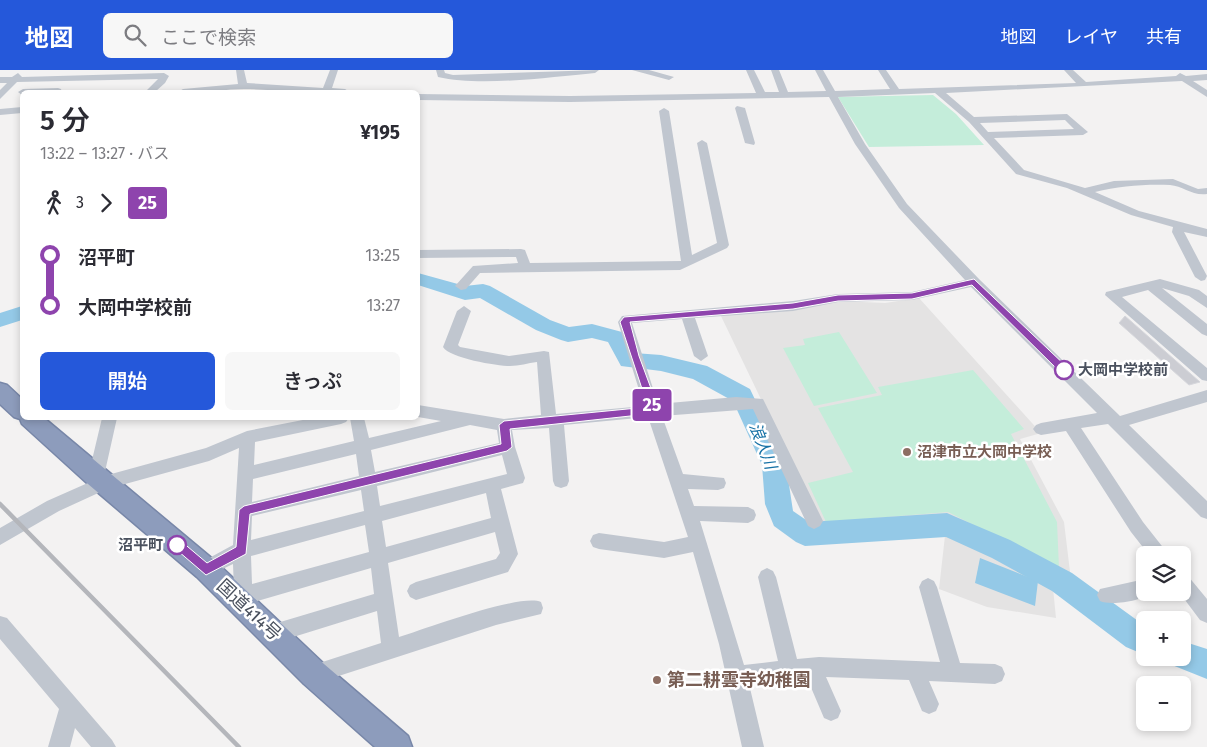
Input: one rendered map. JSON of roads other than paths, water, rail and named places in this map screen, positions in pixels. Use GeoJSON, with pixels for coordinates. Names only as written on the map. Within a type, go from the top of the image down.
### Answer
{"type":"FeatureCollection","features":[{"type":"Feature","properties":{"kind":"highway"},"geometry":{"type":"LineString","coordinates":[[0,391],[20,409]]}},
{"type":"Feature","properties":{"kind":"highway","name":"国道414号"},"geometry":{"type":"LineString","coordinates":[[32,420],[100,480],[240,597],[314,674],[397,747]]}},
{"type":"Feature","properties":{"kind":"street"},"geometry":{"type":"LineString","coordinates":[[1,94],[24,70]]}},
{"type":"Feature","properties":{"kind":"street"},"geometry":{"type":"LineString","coordinates":[[240,70],[243,86]]}},
{"type":"Feature","properties":{"kind":"street"},"geometry":{"type":"LineString","coordinates":[[324,90],[334,70]]}},
{"type":"Feature","properties":{"kind":"street"},"geometry":{"type":"LineString","coordinates":[[440,70],[442,75],[491,88],[569,82],[595,70]]}},
{"type":"Feature","properties":{"kind":"street"},"geometry":{"type":"LineString","coordinates":[[636,70],[668,73],[671,97]]}},
{"type":"Feature","properties":{"kind":"street"},"geometry":{"type":"LineString","coordinates":[[750,70],[762,95]]}},
{"type":"Feature","properties":{"kind":"street"},"geometry":{"type":"LineString","coordinates":[[774,70],[784,94]]}},
{"type":"Feature","properties":{"kind":"street"},"geometry":{"type":"LineString","coordinates":[[819,70],[831,94],[885,182],[903,206],[974,282],[1207,512]]}},
{"type":"Feature","properties":{"kind":"street"},"geometry":{"type":"LineString","coordinates":[[882,70],[896,92]]}},
{"type":"Feature","properties":{"kind":"street"},"geometry":{"type":"LineString","coordinates":[[1068,70],[1084,85]]}},
{"type":"Feature","properties":{"kind":"street"},"geometry":{"type":"LineString","coordinates":[[1170,70],[1207,94]]}},
{"type":"Feature","properties":{"kind":"street"},"geometry":{"type":"LineString","coordinates":[[0,80],[74,74],[164,76],[162,81],[152,90]]}},
{"type":"Feature","properties":{"kind":"street"},"geometry":{"type":"LineString","coordinates":[[420,97],[451,98],[491,88],[569,82],[671,97],[938,91],[1084,85],[1207,77]]}},
{"type":"Feature","properties":{"kind":"street"},"geometry":{"type":"LineString","coordinates":[[451,98],[455,78]]}},
{"type":"Feature","properties":{"kind":"street"},"geometry":{"type":"LineString","coordinates":[[208,90],[243,86],[308,90]]}},
{"type":"Feature","properties":{"kind":"street"},"geometry":{"type":"LineString","coordinates":[[938,91],[972,120],[1020,172],[1071,186],[1135,213],[1179,227],[1207,233]]}},
{"type":"Feature","properties":{"kind":"street"},"geometry":{"type":"LineString","coordinates":[[1,94],[20,92]]}},
{"type":"Feature","properties":{"kind":"street"},"geometry":{"type":"LineString","coordinates":[[740,108],[750,143]]}},
{"type":"Feature","properties":{"kind":"street"},"geometry":{"type":"LineString","coordinates":[[2,114],[20,110]]}},
{"type":"Feature","properties":{"kind":"street"},"geometry":{"type":"LineString","coordinates":[[664,110],[686,262]]}},
{"type":"Feature","properties":{"kind":"street"},"geometry":{"type":"LineString","coordinates":[[972,120],[1067,117],[1082,132],[985,135]]}},
{"type":"Feature","properties":{"kind":"street"},"geometry":{"type":"LineString","coordinates":[[462,286],[477,269],[680,266],[723,245],[702,143]]}},
{"type":"Feature","properties":{"kind":"street"},"geometry":{"type":"LineString","coordinates":[[1071,186],[1082,175]]}},
{"type":"Feature","properties":{"kind":"street"},"geometry":{"type":"LineString","coordinates":[[1083,192],[1114,184],[1172,182],[1197,192],[1207,191]]}},
{"type":"Feature","properties":{"kind":"street"},"geometry":{"type":"LineString","coordinates":[[1179,227],[1178,232],[1201,277]]}},
{"type":"Feature","properties":{"kind":"street"},"geometry":{"type":"LineString","coordinates":[[420,254],[521,253],[525,267],[528,267]]}},
{"type":"Feature","properties":{"kind":"street"},"geometry":{"type":"LineString","coordinates":[[753,747],[738,675],[699,543],[676,482],[625,322],[627,319],[793,306],[838,298],[912,296],[974,282]]}},
{"type":"Feature","properties":{"kind":"street"},"geometry":{"type":"LineString","coordinates":[[1207,303],[1194,293],[1160,283],[1112,295],[1207,376]]}},
{"type":"Feature","properties":{"kind":"street"},"geometry":{"type":"LineString","coordinates":[[1150,285],[1207,331]]}},
{"type":"Feature","properties":{"kind":"street"},"geometry":{"type":"LineString","coordinates":[[464,311],[450,347],[456,351],[509,361],[544,356],[561,481]]}},
{"type":"Feature","properties":{"kind":"street"},"geometry":{"type":"LineString","coordinates":[[687,314],[701,356]]}},
{"type":"Feature","properties":{"kind":"street"},"geometry":{"type":"LineString","coordinates":[[1041,429],[1115,420],[1207,396]]}},
{"type":"Feature","properties":{"kind":"street"},"geometry":{"type":"LineString","coordinates":[[420,411],[504,425],[553,422],[654,410],[744,403],[758,404],[814,521]]}},
{"type":"Feature","properties":{"kind":"street"},"geometry":{"type":"LineString","coordinates":[[245,474],[474,419]]}},
{"type":"Feature","properties":{"kind":"street"},"geometry":{"type":"LineString","coordinates":[[100,480],[109,420]]}},
{"type":"Feature","properties":{"kind":"street"},"geometry":{"type":"LineString","coordinates":[[0,538],[100,480],[209,454],[247,437],[331,420]]}},
{"type":"Feature","properties":{"kind":"street"},"geometry":{"type":"LineString","coordinates":[[357,420],[363,446],[366,480],[391,648]]}},
{"type":"Feature","properties":{"kind":"street"},"geometry":{"type":"LineString","coordinates":[[1070,424],[1137,527],[1153,546]]}},
{"type":"Feature","properties":{"kind":"street"},"geometry":{"type":"LineString","coordinates":[[206,569],[242,550],[517,478],[507,447],[504,425]]}},
{"type":"Feature","properties":{"kind":"street"},"geometry":{"type":"LineString","coordinates":[[247,437],[240,597],[500,523]]}},
{"type":"Feature","properties":{"kind":"street"},"geometry":{"type":"LineString","coordinates":[[244,510],[507,447]]}},
{"type":"Feature","properties":{"kind":"street"},"geometry":{"type":"LineString","coordinates":[[676,482],[718,483]]}},
{"type":"Feature","properties":{"kind":"street"},"geometry":{"type":"LineString","coordinates":[[416,591],[502,566],[509,554],[492,485]]}},
{"type":"Feature","properties":{"kind":"street"},"geometry":{"type":"LineString","coordinates":[[688,513],[748,515]]}},
{"type":"Feature","properties":{"kind":"street"},"geometry":{"type":"LineString","coordinates":[[599,541],[664,550],[699,543]]}},
{"type":"Feature","properties":{"kind":"street"},"geometry":{"type":"LineString","coordinates":[[767,577],[790,669]]}},
{"type":"Feature","properties":{"kind":"street"},"geometry":{"type":"LineString","coordinates":[[928,587],[953,672]]}},
{"type":"Feature","properties":{"kind":"street"},"geometry":{"type":"LineString","coordinates":[[1106,595],[1136,590]]}},
{"type":"Feature","properties":{"kind":"street"},"geometry":{"type":"LineString","coordinates":[[1191,594],[1207,614]]}},
{"type":"Feature","properties":{"kind":"street"},"geometry":{"type":"LineString","coordinates":[[274,633],[383,600]]}},
{"type":"Feature","properties":{"kind":"street"},"geometry":{"type":"LineString","coordinates":[[314,674],[496,616],[534,608]]}},
{"type":"Feature","properties":{"kind":"street"},"geometry":{"type":"LineString","coordinates":[[1,629],[105,747]]}},
{"type":"Feature","properties":{"kind":"street"},"geometry":{"type":"LineString","coordinates":[[738,675],[812,667],[995,674]]}},
{"type":"Feature","properties":{"kind":"street"},"geometry":{"type":"LineString","coordinates":[[812,667],[831,711]]}},
{"type":"Feature","properties":{"kind":"street"},"geometry":{"type":"LineString","coordinates":[[914,670],[929,704]]}},
{"type":"Feature","properties":{"kind":"street"},"geometry":{"type":"LineString","coordinates":[[59,747],[70,708]]}},
{"type":"Feature","properties":{"kind":"water"},"geometry":{"type":"Polygon","coordinates":[[[980,558],[1038,581],[1035,606],[975,583],[980,558]]]}},
{"type":"Feature","properties":{"kind":"waterway","name":"浪人川"},"geometry":{"type":"LineString","coordinates":[[420,280],[465,293],[483,291],[543,325],[568,335],[592,331],[615,337],[628,360],[661,363],[699,372],[742,395],[774,465],[778,504],[783,518],[805,534],[947,525],[1001,549],[1062,582],[1136,637]]}},
{"type":"Feature","properties":{"kind":"waterway","name":"浪人川"},"geometry":{"type":"LineString","coordinates":[[0,320],[20,314]]}},
{"type":"Feature","properties":{"kind":"waterway","name":"浪人川"},"geometry":{"type":"LineString","coordinates":[[1191,658],[1207,664]]}},
{"type":"Feature","properties":{"kind":"railway"},"geometry":{"type":"LineString","coordinates":[[0,504],[239,747]]}},
{"type":"Feature","properties":{"kind":"place","name":"大岡中学校前"},"geometry":{"type":"Point","coordinates":[1064,370]}},
{"type":"Feature","properties":{"kind":"place","name":"沼津市立大岡中学校"},"geometry":{"type":"Point","coordinates":[907,452]}},
{"type":"Feature","properties":{"kind":"place","name":"沼平町"},"geometry":{"type":"Point","coordinates":[177,545]}},
{"type":"Feature","properties":{"kind":"place","name":"第二耕雲寺幼稚園"},"geometry":{"type":"Point","coordinates":[657,680]}}]}
